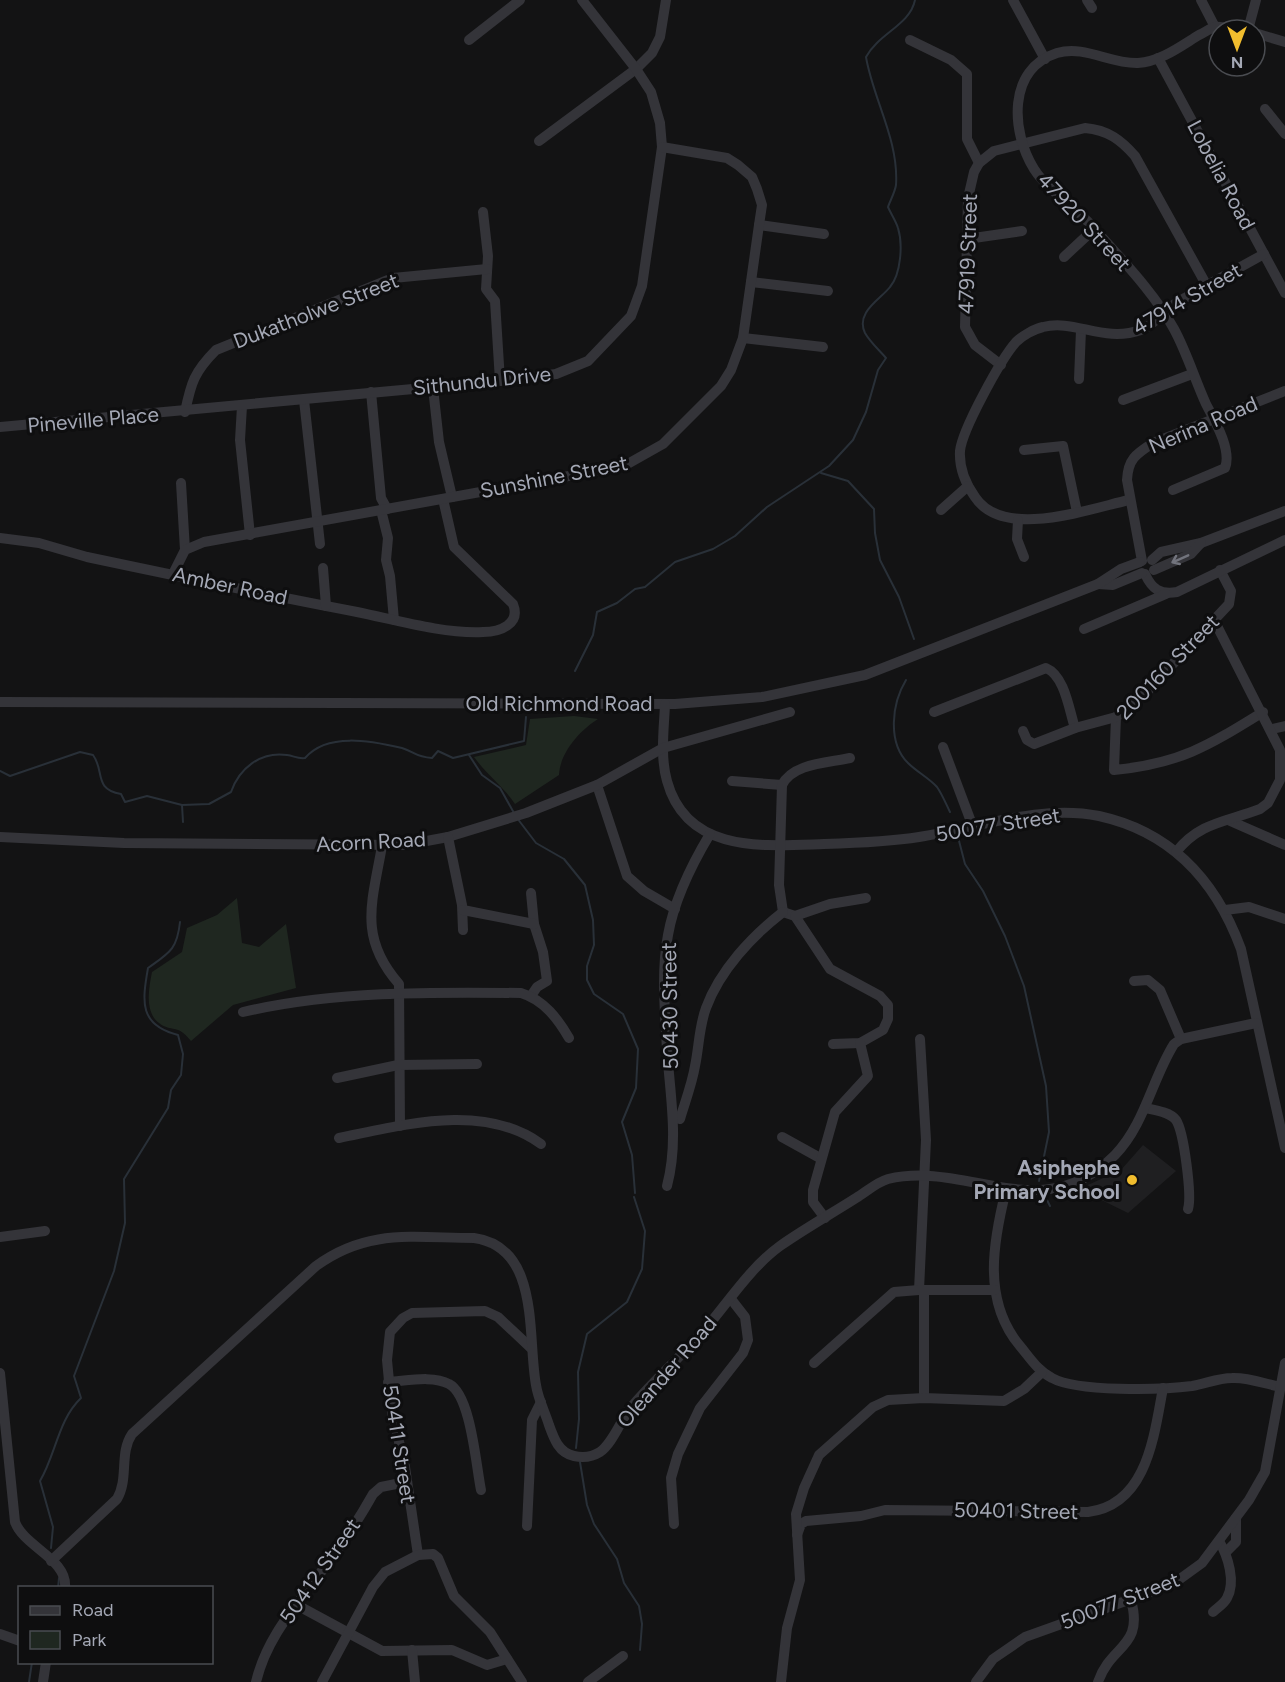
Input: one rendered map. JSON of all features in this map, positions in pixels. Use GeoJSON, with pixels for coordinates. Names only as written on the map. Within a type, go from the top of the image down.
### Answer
{"type":"FeatureCollection","features":[{"type":"Feature","properties":{"kind":"street"},"geometry":{"type":"LineString","coordinates":[[469,40],[520,0]]}},
{"type":"Feature","properties":{"kind":"street","name":"Sithundu Drive"},"geometry":{"type":"LineString","coordinates":[[185,412],[556,374],[588,361],[631,316],[642,286],[662,147],[660,123],[651,92],[636,69],[582,0]]}},
{"type":"Feature","properties":{"kind":"street"},"geometry":{"type":"LineString","coordinates":[[539,141],[636,69],[657,45],[666,0]]}},
{"type":"Feature","properties":{"kind":"street"},"geometry":{"type":"LineString","coordinates":[[1014,0],[1045,59],[1070,51],[1129,63],[1158,58],[1207,31]]}},
{"type":"Feature","properties":{"kind":"street"},"geometry":{"type":"LineString","coordinates":[[1201,0],[1210,18]]}},
{"type":"Feature","properties":{"kind":"street"},"geometry":{"type":"LineString","coordinates":[[1251,18],[1256,0]]}},
{"type":"Feature","properties":{"kind":"street"},"geometry":{"type":"LineString","coordinates":[[1267,37],[1285,42]]}},
{"type":"Feature","properties":{"kind":"street"},"geometry":{"type":"LineString","coordinates":[[910,40],[951,60],[967,74],[967,139],[979,164]]}},
{"type":"Feature","properties":{"kind":"street","name":"Lobelia Road"},"geometry":{"type":"LineString","coordinates":[[1158,58],[1285,292]]}},
{"type":"Feature","properties":{"kind":"street","name":"47920 Street"},"geometry":{"type":"LineString","coordinates":[[1045,59],[1034,67],[1019,90],[1016,107],[1032,166],[1041,178],[1094,229],[1163,312],[1179,338],[1228,458],[1225,468],[1173,490]]}},
{"type":"Feature","properties":{"kind":"street"},"geometry":{"type":"LineString","coordinates":[[1265,109],[1285,134]]}},
{"type":"Feature","properties":{"kind":"street","name":"47919 Street"},"geometry":{"type":"LineString","coordinates":[[1001,364],[975,345],[965,327],[968,193],[979,164],[994,151],[1024,141],[1085,128],[1097,129],[1123,142],[1135,156],[1207,286]]}},
{"type":"Feature","properties":{"kind":"street","name":"Sunshine Street"},"geometry":{"type":"LineString","coordinates":[[185,550],[204,542],[624,466],[646,456],[663,444],[721,386],[739,353],[743,339],[762,205],[752,177],[727,158],[662,147]]}},
{"type":"Feature","properties":{"kind":"street"},"geometry":{"type":"LineString","coordinates":[[483,212],[486,289],[495,301],[500,381]]}},
{"type":"Feature","properties":{"kind":"street"},"geometry":{"type":"LineString","coordinates":[[759,225],[824,234]]}},
{"type":"Feature","properties":{"kind":"street"},"geometry":{"type":"LineString","coordinates":[[1064,257],[1094,229]]}},
{"type":"Feature","properties":{"kind":"street"},"geometry":{"type":"LineString","coordinates":[[967,239],[1022,231]]}},
{"type":"Feature","properties":{"kind":"street","name":"47914 Street"},"geometry":{"type":"LineString","coordinates":[[1129,500],[1077,512],[1018,520],[1001,517],[985,507],[968,486],[961,467],[962,439],[1001,364],[1016,342],[1044,327],[1060,326],[1111,335],[1125,335],[1155,322],[1163,312],[1264,254]]}},
{"type":"Feature","properties":{"kind":"street","name":"Dukatholwe Street"},"geometry":{"type":"LineString","coordinates":[[185,412],[193,378],[199,367],[216,350],[393,278],[487,269]]}},
{"type":"Feature","properties":{"kind":"street"},"geometry":{"type":"LineString","coordinates":[[751,282],[828,291]]}},
{"type":"Feature","properties":{"kind":"street"},"geometry":{"type":"LineString","coordinates":[[1079,379],[1081,330]]}},
{"type":"Feature","properties":{"kind":"street"},"geometry":{"type":"LineString","coordinates":[[743,339],[823,346]]}},
{"type":"Feature","properties":{"kind":"street"},"geometry":{"type":"LineString","coordinates":[[1123,400],[1192,374]]}},
{"type":"Feature","properties":{"kind":"street"},"geometry":{"type":"LineString","coordinates":[[433,388],[447,498]]}},
{"type":"Feature","properties":{"kind":"street","name":"Nerina Road"},"geometry":{"type":"LineString","coordinates":[[1129,500],[1128,468],[1135,454],[1153,443],[1285,391]]}},
{"type":"Feature","properties":{"kind":"street"},"geometry":{"type":"LineString","coordinates":[[371,392],[381,498],[388,538],[386,560],[390,576],[394,620]]}},
{"type":"Feature","properties":{"kind":"street"},"geometry":{"type":"LineString","coordinates":[[303,400],[320,544]]}},
{"type":"Feature","properties":{"kind":"street"},"geometry":{"type":"LineString","coordinates":[[242,406],[240,440],[250,535]]}},
{"type":"Feature","properties":{"kind":"street","name":"Pineville Place"},"geometry":{"type":"LineString","coordinates":[[0,427],[185,412]]}},
{"type":"Feature","properties":{"kind":"street"},"geometry":{"type":"LineString","coordinates":[[1024,450],[1063,446],[1077,512]]}},
{"type":"Feature","properties":{"kind":"street"},"geometry":{"type":"LineString","coordinates":[[173,574],[185,550],[181,483]]}},
{"type":"Feature","properties":{"kind":"street"},"geometry":{"type":"LineString","coordinates":[[941,510],[968,486]]}},
{"type":"Feature","properties":{"kind":"street","name":"Amber Road"},"geometry":{"type":"LineString","coordinates":[[0,538],[39,543],[87,557],[394,620],[462,631],[483,632],[504,628],[512,623],[515,610],[494,583],[454,547],[447,498]]}},
{"type":"Feature","properties":{"kind":"street"},"geometry":{"type":"LineString","coordinates":[[1129,500],[1147,566],[1161,592]]}},
{"type":"Feature","properties":{"kind":"street","name":"Old Richmond Road"},"geometry":{"type":"LineString","coordinates":[[0,702],[665,704],[762,697],[866,675],[1098,584],[1113,585],[1147,566],[1161,552],[1201,543],[1285,511]]}},
{"type":"Feature","properties":{"kind":"street"},"geometry":{"type":"LineString","coordinates":[[1018,520],[1017,539],[1024,557]]}},
{"type":"Feature","properties":{"kind":"street"},"geometry":{"type":"LineString","coordinates":[[1084,629],[1161,592],[1177,592],[1285,540]]}},
{"type":"Feature","properties":{"kind":"street"},"geometry":{"type":"LineString","coordinates":[[323,568],[326,606]]}},
{"type":"Feature","properties":{"kind":"street","name":"200160 Street"},"geometry":{"type":"LineString","coordinates":[[1220,570],[1231,591],[1232,599],[1140,699],[1116,717],[1114,770],[1176,760],[1218,740],[1263,712]]}},
{"type":"Feature","properties":{"kind":"street"},"geometry":{"type":"LineString","coordinates":[[1176,852],[1188,837],[1199,829],[1260,809],[1276,792],[1281,761],[1277,737],[1214,620]]}},
{"type":"Feature","properties":{"kind":"street"},"geometry":{"type":"LineString","coordinates":[[934,712],[1046,668],[1053,672],[1063,690],[1075,728]]}},
{"type":"Feature","properties":{"kind":"street","name":"50077 Street"},"geometry":{"type":"LineString","coordinates":[[665,704],[663,748],[667,782],[680,809],[694,825],[732,843],[780,845],[881,842],[1049,812],[1090,815],[1137,829],[1176,852],[1202,875],[1225,910],[1241,949],[1285,1148]]}},
{"type":"Feature","properties":{"kind":"street","name":"Acorn Road"},"geometry":{"type":"LineString","coordinates":[[0,837],[124,843],[382,846],[448,837],[526,813],[597,785],[663,748],[790,712]]}},
{"type":"Feature","properties":{"kind":"street"},"geometry":{"type":"LineString","coordinates":[[1023,731],[1030,743],[1034,744],[1075,728],[1116,717]]}},
{"type":"Feature","properties":{"kind":"street"},"geometry":{"type":"LineString","coordinates":[[1277,737],[1285,726]]}},
{"type":"Feature","properties":{"kind":"street"},"geometry":{"type":"LineString","coordinates":[[944,747],[973,827]]}},
{"type":"Feature","properties":{"kind":"street"},"geometry":{"type":"LineString","coordinates":[[783,912],[779,885],[782,785],[786,777],[795,772],[850,758]]}},
{"type":"Feature","properties":{"kind":"street"},"geometry":{"type":"LineString","coordinates":[[732,781],[782,785]]}},
{"type":"Feature","properties":{"kind":"street"},"geometry":{"type":"LineString","coordinates":[[597,785],[627,876],[644,891],[675,909]]}},
{"type":"Feature","properties":{"kind":"street"},"geometry":{"type":"LineString","coordinates":[[1228,820],[1285,845]]}},
{"type":"Feature","properties":{"kind":"street","name":"50430 Street"},"geometry":{"type":"LineString","coordinates":[[666,1186],[677,1118],[667,1050],[665,979],[668,935],[675,909],[710,834]]}},
{"type":"Feature","properties":{"kind":"street"},"geometry":{"type":"LineString","coordinates":[[448,837],[463,910],[463,930]]}},
{"type":"Feature","properties":{"kind":"street"},"geometry":{"type":"LineString","coordinates":[[382,846],[371,917],[372,933],[382,964],[399,984],[400,1126]]}},
{"type":"Feature","properties":{"kind":"street"},"geometry":{"type":"LineString","coordinates":[[531,892],[534,924],[543,952],[547,981],[537,987],[531,996]]}},
{"type":"Feature","properties":{"kind":"street"},"geometry":{"type":"LineString","coordinates":[[783,912],[795,916],[830,904],[866,898]]}},
{"type":"Feature","properties":{"kind":"street"},"geometry":{"type":"LineString","coordinates":[[1225,910],[1249,907],[1285,919]]}},
{"type":"Feature","properties":{"kind":"street"},"geometry":{"type":"LineString","coordinates":[[463,910],[534,924]]}},
{"type":"Feature","properties":{"kind":"street"},"geometry":{"type":"LineString","coordinates":[[677,1118],[695,1067],[700,1027],[711,996],[734,961],[764,927],[783,912]]}},
{"type":"Feature","properties":{"kind":"street"},"geometry":{"type":"LineString","coordinates":[[795,916],[830,969],[885,1000],[889,1013],[887,1026],[860,1043],[833,1044]]}},
{"type":"Feature","properties":{"kind":"street"},"geometry":{"type":"LineString","coordinates":[[1134,981],[1148,980],[1160,990],[1181,1039],[1256,1023]]}},
{"type":"Feature","properties":{"kind":"street"},"geometry":{"type":"LineString","coordinates":[[243,1011],[286,1002],[398,993],[521,993],[531,996],[556,1016],[569,1038]]}},
{"type":"Feature","properties":{"kind":"street"},"geometry":{"type":"LineString","coordinates":[[920,1039],[919,1059],[925,1114],[922,1290],[924,1398]]}},
{"type":"Feature","properties":{"kind":"street","name":"Oleander Road"},"geometry":{"type":"LineString","coordinates":[[51,1561],[117,1499],[123,1489],[127,1444],[132,1434],[316,1266],[342,1248],[379,1239],[474,1238],[489,1241],[515,1262],[523,1280],[536,1384],[553,1436],[563,1451],[571,1456],[585,1458],[601,1452],[632,1406],[779,1247],[884,1180],[925,1177],[973,1182],[1006,1190],[1038,1191],[1078,1180],[1116,1153],[1129,1137],[1145,1108],[1168,1054],[1181,1039]]}},
{"type":"Feature","properties":{"kind":"street"},"geometry":{"type":"LineString","coordinates":[[825,1218],[813,1202],[813,1190],[820,1158],[835,1112],[850,1092],[868,1076],[860,1043]]}},
{"type":"Feature","properties":{"kind":"street"},"geometry":{"type":"LineString","coordinates":[[337,1078],[398,1065],[477,1064]]}},
{"type":"Feature","properties":{"kind":"street"},"geometry":{"type":"LineString","coordinates":[[1145,1108],[1169,1114],[1178,1126],[1191,1192],[1188,1209]]}},
{"type":"Feature","properties":{"kind":"street"},"geometry":{"type":"LineString","coordinates":[[339,1138],[400,1126],[452,1121],[492,1121],[515,1127],[541,1144]]}},
{"type":"Feature","properties":{"kind":"street"},"geometry":{"type":"LineString","coordinates":[[782,1137],[820,1158]]}},
{"type":"Feature","properties":{"kind":"street"},"geometry":{"type":"LineString","coordinates":[[1006,1190],[993,1248],[995,1290],[1004,1322],[1014,1339],[1042,1372],[1062,1383],[1079,1386],[1163,1388],[1229,1378],[1281,1387]]}},
{"type":"Feature","properties":{"kind":"street"},"geometry":{"type":"LineString","coordinates":[[0,1237],[45,1231]]}},
{"type":"Feature","properties":{"kind":"street"},"geometry":{"type":"LineString","coordinates":[[814,1363],[887,1296],[900,1291],[995,1290]]}},
{"type":"Feature","properties":{"kind":"street"},"geometry":{"type":"LineString","coordinates":[[674,1524],[671,1478],[678,1454],[700,1408],[743,1353],[748,1340],[745,1317],[731,1299]]}},
{"type":"Feature","properties":{"kind":"street","name":"50411 Street"},"geometry":{"type":"LineString","coordinates":[[418,1555],[388,1382],[387,1343],[390,1332],[403,1318],[412,1313],[485,1311],[498,1317],[531,1348]]}},
{"type":"Feature","properties":{"kind":"street","name":"50077 Street"},"geometry":{"type":"LineString","coordinates":[[976,1682],[993,1659],[1020,1639],[1131,1600],[1184,1578],[1202,1563],[1236,1518],[1265,1472],[1285,1363]]}},
{"type":"Feature","properties":{"kind":"street"},"geometry":{"type":"LineString","coordinates":[[781,1682],[787,1629],[800,1580],[796,1515],[804,1488],[819,1455],[878,1404],[899,1398],[1004,1401],[1024,1389],[1042,1372]]}},
{"type":"Feature","properties":{"kind":"street"},"geometry":{"type":"LineString","coordinates":[[0,1373],[18,1530],[64,1575],[65,1586]]}},
{"type":"Feature","properties":{"kind":"street"},"geometry":{"type":"LineString","coordinates":[[388,1382],[440,1381],[458,1390],[465,1404],[481,1490]]}},
{"type":"Feature","properties":{"kind":"street","name":"50401 Street"},"geometry":{"type":"LineString","coordinates":[[796,1536],[801,1524],[806,1521],[861,1516],[885,1510],[1088,1512],[1113,1506],[1127,1494],[1141,1474],[1163,1388]]}},
{"type":"Feature","properties":{"kind":"street"},"geometry":{"type":"LineString","coordinates":[[527,1526],[532,1420],[541,1402]]}},
{"type":"Feature","properties":{"kind":"street"},"geometry":{"type":"LineString","coordinates":[[0,1476],[10,1466]]}},
{"type":"Feature","properties":{"kind":"street","name":"50412 Street"},"geometry":{"type":"LineString","coordinates":[[256,1682],[265,1651],[295,1604],[324,1568],[375,1491],[406,1482]]}},
{"type":"Feature","properties":{"kind":"street"},"geometry":{"type":"LineString","coordinates":[[1226,1552],[1236,1542],[1236,1518]]}},
{"type":"Feature","properties":{"kind":"street"},"geometry":{"type":"LineString","coordinates":[[1213,1612],[1228,1595],[1229,1565],[1226,1552],[1219,1541]]}},
{"type":"Feature","properties":{"kind":"street"},"geometry":{"type":"LineString","coordinates":[[322,1682],[373,1587],[385,1572],[418,1555],[436,1556],[454,1596],[490,1632],[522,1682]]}},
{"type":"Feature","properties":{"kind":"street"},"geometry":{"type":"LineString","coordinates":[[1098,1682],[1108,1665],[1134,1632],[1135,1615],[1131,1600]]}},
{"type":"Feature","properties":{"kind":"street"},"geometry":{"type":"LineString","coordinates":[[295,1604],[350,1631],[374,1649],[452,1650],[487,1665],[507,1659]]}},
{"type":"Feature","properties":{"kind":"street"},"geometry":{"type":"LineString","coordinates":[[0,1634],[18,1640]]}},
{"type":"Feature","properties":{"kind":"street"},"geometry":{"type":"LineString","coordinates":[[412,1650],[415,1682]]}},
{"type":"Feature","properties":{"kind":"street"},"geometry":{"type":"LineString","coordinates":[[588,1682],[622,1656]]}},
{"type":"Feature","properties":{"kind":"street"},"geometry":{"type":"LineString","coordinates":[[43,1682],[46,1664]]}},
{"type":"Feature","properties":{"kind":"shaded area","name":"Asiphephe Primary School"},"geometry":{"type":"Polygon","coordinates":[[[1143,1145],[1176,1171],[1128,1213],[1079,1189],[1121,1170],[1143,1145]]]}},
{"type":"Feature","properties":{"kind":"green space"},"geometry":{"type":"Polygon","coordinates":[[[574,716],[598,719],[572,743],[563,759],[559,775],[515,804],[474,757],[526,745],[530,719],[574,716]]]}},
{"type":"Feature","properties":{"kind":"green space"},"geometry":{"type":"Polygon","coordinates":[[[237,898],[242,943],[259,947],[286,924],[296,988],[233,1005],[191,1041],[182,1032],[164,1026],[154,1018],[149,1006],[152,972],[182,952],[187,928],[217,915],[237,898]]]}},
{"type":"Feature","properties":{"kind":"waterway"},"geometry":{"type":"LineString","coordinates":[[575,671],[593,635],[597,612],[617,603],[635,589],[645,587],[675,562],[713,549],[735,536],[767,507],[829,466],[853,440],[866,412],[878,370],[886,358],[865,333],[863,319],[870,307],[894,281],[901,250],[898,228],[888,207],[896,185],[894,152],[866,57],[878,41],[901,23],[912,9],[915,0]]}},
{"type":"Feature","properties":{"kind":"waterway"},"geometry":{"type":"LineString","coordinates":[[821,473],[848,481],[874,509],[875,533],[880,560],[899,597],[914,639]]}},
{"type":"Feature","properties":{"kind":"waterway"},"geometry":{"type":"LineString","coordinates":[[906,680],[895,711],[894,734],[897,744],[908,763],[937,787],[950,812]]}},
{"type":"Feature","properties":{"kind":"waterway"},"geometry":{"type":"LineString","coordinates":[[0,771],[10,776],[80,752],[93,755],[103,784],[112,792],[121,794],[125,802],[147,796],[182,805],[209,804],[231,792],[239,776],[252,763],[268,756],[277,754],[305,758],[325,744],[363,741],[402,748],[432,758],[438,751],[453,758],[524,741],[526,717]]}},
{"type":"Feature","properties":{"kind":"waterway"},"geometry":{"type":"LineString","coordinates":[[469,755],[482,775],[500,788],[514,813]]}},
{"type":"Feature","properties":{"kind":"waterway"},"geometry":{"type":"LineString","coordinates":[[182,805],[183,822]]}},
{"type":"Feature","properties":{"kind":"waterway"},"geometry":{"type":"LineString","coordinates":[[517,818],[536,843],[564,859],[585,885],[593,920],[594,945],[587,966],[587,980],[594,994],[623,1014],[638,1049],[636,1088],[622,1122],[632,1155],[635,1193]]}},
{"type":"Feature","properties":{"kind":"waterway"},"geometry":{"type":"LineString","coordinates":[[958,837],[965,864],[983,891],[1005,936],[1024,986],[1046,1086],[1049,1132],[1039,1181]]}},
{"type":"Feature","properties":{"kind":"waterway"},"geometry":{"type":"LineString","coordinates":[[51,1548],[53,1527],[40,1481],[67,1416],[81,1398],[74,1376],[114,1271],[125,1223],[124,1179],[168,1108],[171,1090],[181,1075],[183,1054],[178,1035],[156,1025],[146,1010],[145,1002],[148,968],[171,950],[177,939],[180,922]]}},
{"type":"Feature","properties":{"kind":"waterway"},"geometry":{"type":"LineString","coordinates":[[1045,1196],[1050,1206]]}},
{"type":"Feature","properties":{"kind":"waterway"},"geometry":{"type":"LineString","coordinates":[[576,1448],[579,1419],[578,1372],[587,1334],[627,1302],[642,1269],[645,1231],[634,1197]]}},
{"type":"Feature","properties":{"kind":"waterway"},"geometry":{"type":"LineString","coordinates":[[580,1462],[587,1505],[594,1524],[617,1559],[624,1583],[639,1606],[642,1624],[640,1650]]}},
{"type":"Feature","properties":{"kind":"waterway"},"geometry":{"type":"LineString","coordinates":[[58,1586],[59,1578]]}},
{"type":"Feature","properties":{"kind":"waterway"},"geometry":{"type":"LineString","coordinates":[[29,1682],[32,1664]]}},
{"type":"Feature","properties":{"kind":"place","name":"Asiphephe Primary School"},"geometry":{"type":"Point","coordinates":[1132,1180]}}]}
